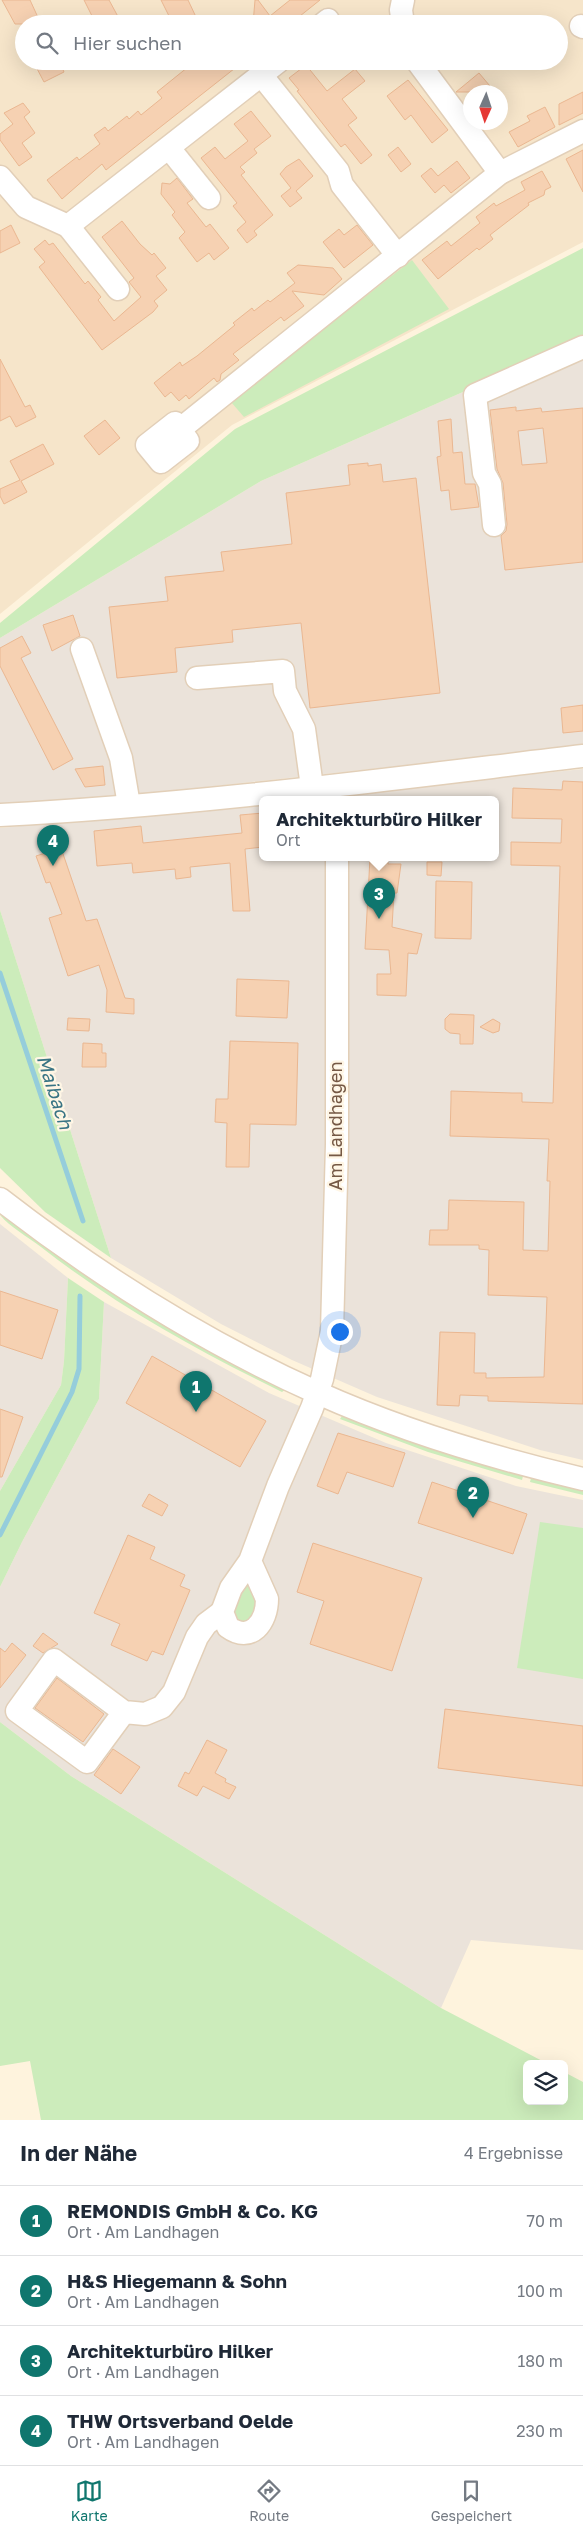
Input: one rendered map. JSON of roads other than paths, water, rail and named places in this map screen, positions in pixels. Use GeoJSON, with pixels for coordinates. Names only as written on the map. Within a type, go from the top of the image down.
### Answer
{"type":"FeatureCollection","features":[{"type":"Feature","properties":{"kind":"street"},"geometry":{"type":"LineString","coordinates":[[402,0],[402,15]]}},
{"type":"Feature","properties":{"kind":"street"},"geometry":{"type":"LineString","coordinates":[[68,226],[269,70]]}},
{"type":"Feature","properties":{"kind":"street"},"geometry":{"type":"LineString","coordinates":[[425,70],[500,173]]}},
{"type":"Feature","properties":{"kind":"street"},"geometry":{"type":"LineString","coordinates":[[262,76],[338,171],[342,185],[398,256]]}},
{"type":"Feature","properties":{"kind":"street"},"geometry":{"type":"LineString","coordinates":[[180,430],[500,173],[583,131]]}},
{"type":"Feature","properties":{"kind":"street"},"geometry":{"type":"LineString","coordinates":[[169,148],[209,198]]}},
{"type":"Feature","properties":{"kind":"street"},"geometry":{"type":"LineString","coordinates":[[0,177],[26,207],[68,226],[118,289]]}},
{"type":"Feature","properties":{"kind":"street"},"geometry":{"type":"LineString","coordinates":[[494,525],[490,484],[484,473],[475,395],[583,347]]}},
{"type":"Feature","properties":{"kind":"street"},"geometry":{"type":"LineString","coordinates":[[82,649],[122,758],[129,806]]}},
{"type":"Feature","properties":{"kind":"street"},"geometry":{"type":"LineString","coordinates":[[197,678],[283,671],[285,691],[304,729],[312,787]]}},
{"type":"Feature","properties":{"kind":"street"},"geometry":{"type":"LineString","coordinates":[[0,815],[129,806],[312,787],[337,792],[583,756]]}},
{"type":"Feature","properties":{"kind":"street","name":"Am Landhagen"},"geometry":{"type":"LineString","coordinates":[[222,1612],[232,1588],[250,1561],[278,1486],[317,1393],[332,1331],[334,1285],[337,861]]}},
{"type":"Feature","properties":{"kind":"street"},"geometry":{"type":"LineString","coordinates":[[0,1199],[118,1284],[209,1338],[317,1393],[442,1441],[583,1479]]}},
{"type":"Feature","properties":{"kind":"street"},"geometry":{"type":"LineString","coordinates":[[124,1712],[87,1762],[17,1711],[54,1660],[124,1712],[145,1714],[162,1707],[174,1692],[197,1636],[206,1624],[222,1612],[225,1624],[234,1632],[249,1633],[258,1628],[262,1622],[267,1600],[250,1561]]}},
{"type":"Feature","properties":{"kind":"waterway","name":"Maibach"},"geometry":{"type":"LineString","coordinates":[[0,973],[83,1221]]}},
{"type":"Feature","properties":{"kind":"waterway","name":"Maibach"},"geometry":{"type":"LineString","coordinates":[[0,1535],[72,1392],[79,1369],[80,1296]]}},
{"type":"Feature","properties":{"kind":"place","name":"THW Ortsverband Oelde"},"geometry":{"type":"Point","coordinates":[53,866]}},
{"type":"Feature","properties":{"kind":"place","name":"Architekturbüro Hilker"},"geometry":{"type":"Point","coordinates":[379,919]}},
{"type":"Feature","properties":{"kind":"place","name":"REMONDIS GmbH & Co. KG"},"geometry":{"type":"Point","coordinates":[196,1412]}},
{"type":"Feature","properties":{"kind":"place","name":"H&S Hiegemann & Sohn"},"geometry":{"type":"Point","coordinates":[473,1518]}}]}
